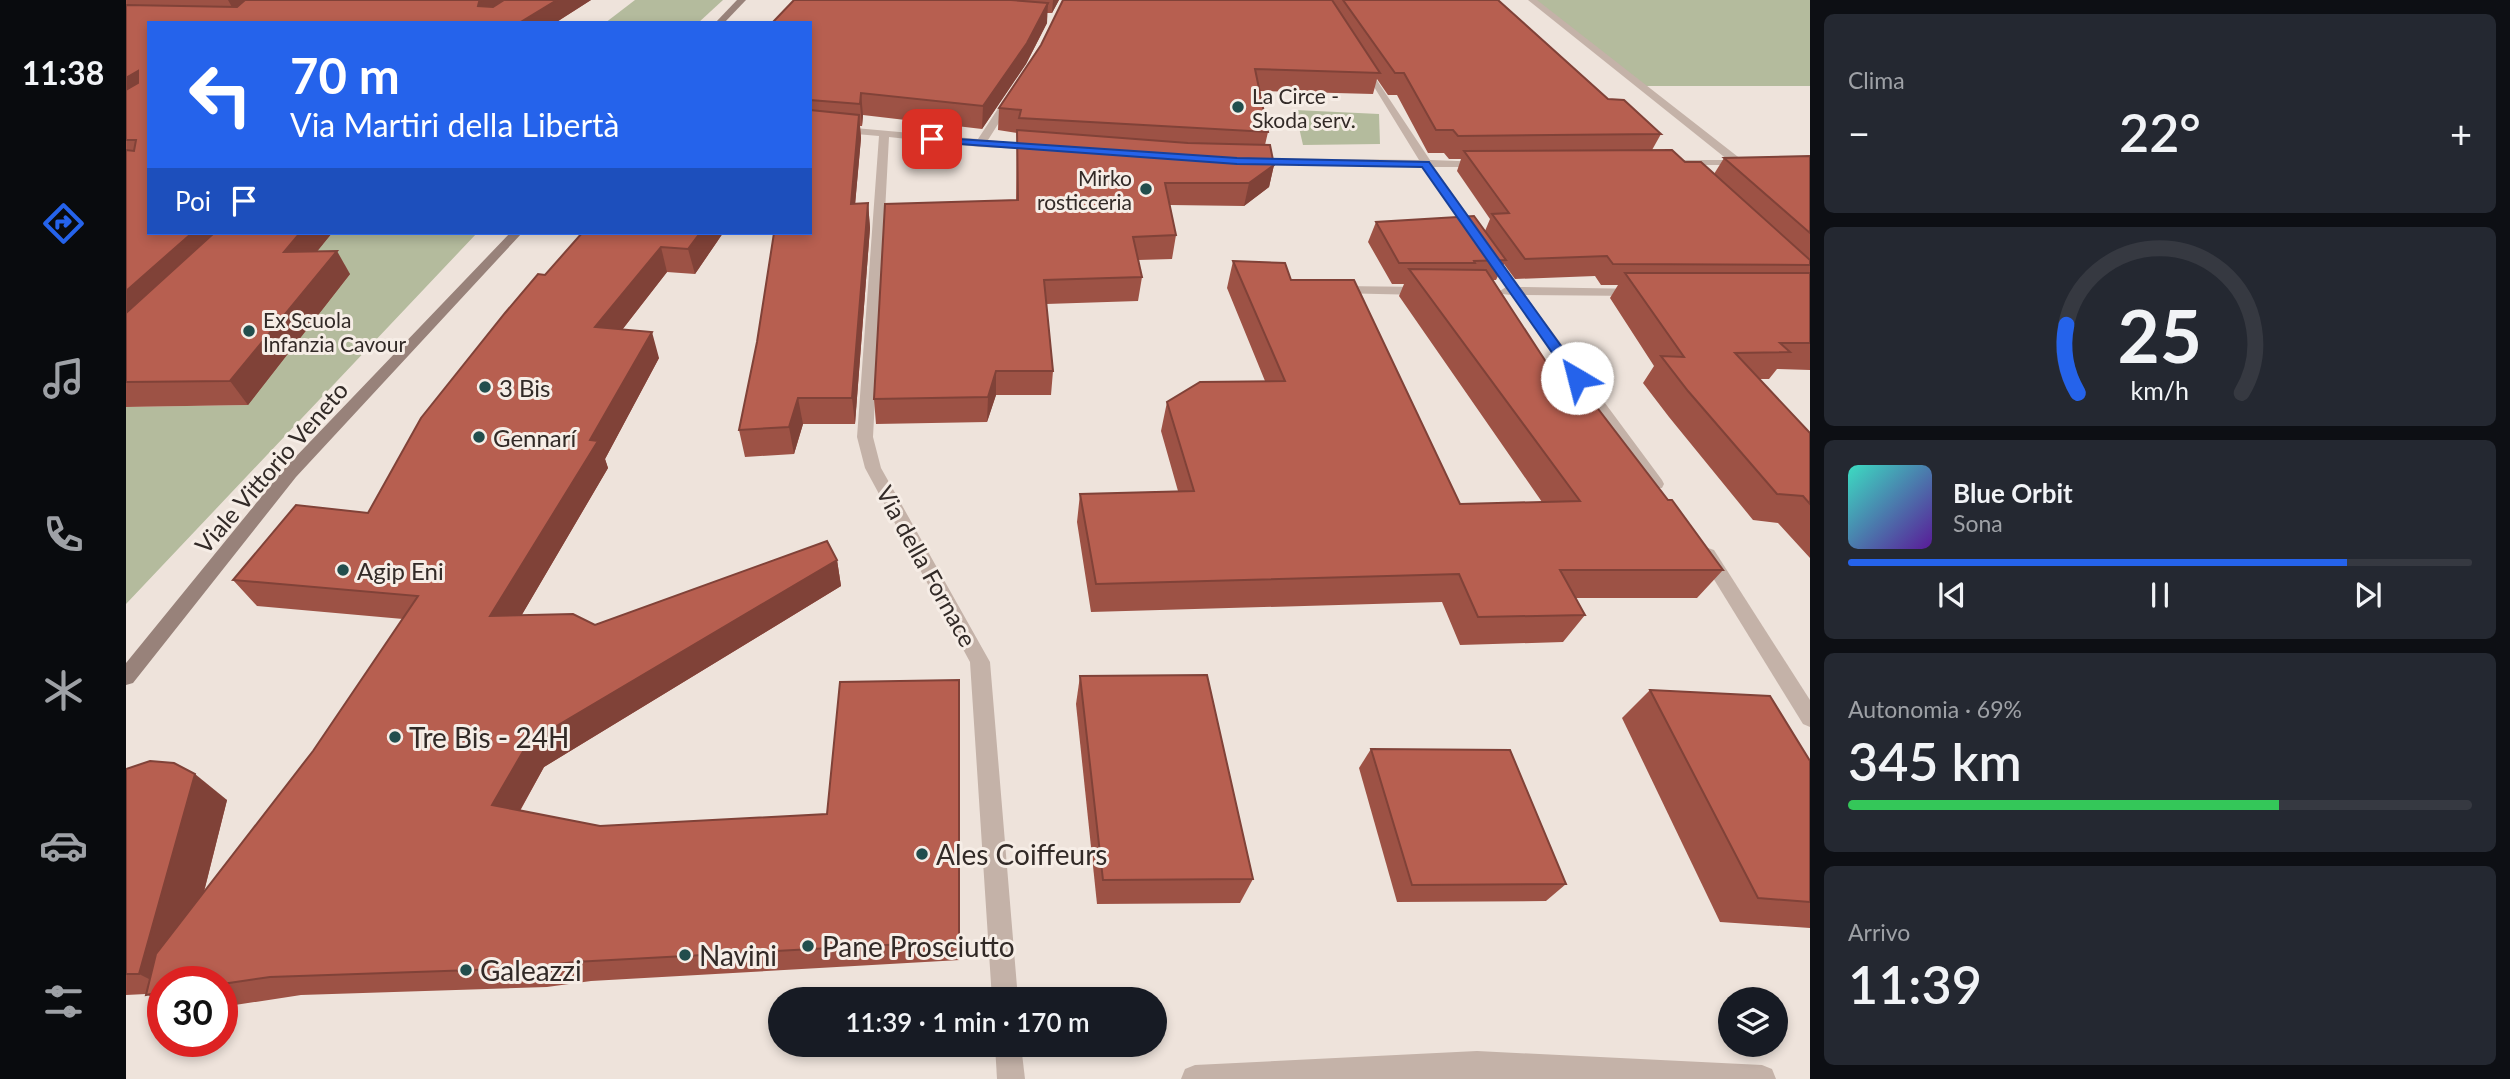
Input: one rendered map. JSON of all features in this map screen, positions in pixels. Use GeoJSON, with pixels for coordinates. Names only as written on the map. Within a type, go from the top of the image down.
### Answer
{"type":"FeatureCollection","features":[{"type":"Feature","properties":{"kind":"main road"},"geometry":{"type":"LineString","coordinates":[[721,21],[742,0]]}},
{"type":"Feature","properties":{"kind":"main road","name":"Viale Vittorio Veneto"},"geometry":{"type":"LineString","coordinates":[[126,677],[290,472],[514,235]]}},
{"type":"Feature","properties":{"kind":"street"},"geometry":{"type":"LineString","coordinates":[[1532,0],[1745,162],[1667,163]]}},
{"type":"Feature","properties":{"kind":"street"},"geometry":{"type":"LineString","coordinates":[[1359,59],[1425,164],[1513,291],[1665,497]]}},
{"type":"Feature","properties":{"kind":"street"},"geometry":{"type":"LineString","coordinates":[[980,144],[1020,83]]}},
{"type":"Feature","properties":{"kind":"street"},"geometry":{"type":"LineString","coordinates":[[812,127],[1047,148]]}},
{"type":"Feature","properties":{"kind":"street","name":"Via della Fornace"},"geometry":{"type":"LineString","coordinates":[[884,134],[865,437],[873,468],[980,662],[1004,987]]}},
{"type":"Feature","properties":{"kind":"street"},"geometry":{"type":"LineString","coordinates":[[1237,161],[1492,164]]}},
{"type":"Feature","properties":{"kind":"street"},"geometry":{"type":"LineString","coordinates":[[1680,163],[1698,181]]}},
{"type":"Feature","properties":{"kind":"street"},"geometry":{"type":"LineString","coordinates":[[1339,290],[1433,291]]}},
{"type":"Feature","properties":{"kind":"street"},"geometry":{"type":"LineString","coordinates":[[1486,291],[1648,292]]}},
{"type":"Feature","properties":{"kind":"street"},"geometry":{"type":"LineString","coordinates":[[1697,540],[1810,718]]}},
{"type":"Feature","properties":{"kind":"street"},"geometry":{"type":"LineString","coordinates":[[1009,1057],[1011,1079]]}},
{"type":"Feature","properties":{"kind":"street"},"geometry":{"type":"LineString","coordinates":[[1195,1079],[1477,1064],[1762,1079]]}},
{"type":"Feature","properties":{"kind":"green space"},"geometry":{"type":"Polygon","coordinates":[[[635,0],[723,0],[700,21],[608,21],[635,0]]]}},
{"type":"Feature","properties":{"kind":"green space"},"geometry":{"type":"Polygon","coordinates":[[[1531,0],[1810,0],[1810,86],[1641,86],[1531,0]]]}},
{"type":"Feature","properties":{"kind":"green space"},"geometry":{"type":"Polygon","coordinates":[[[1295,110],[1379,114],[1380,144],[1303,145],[1295,110]]]}},
{"type":"Feature","properties":{"kind":"green space"},"geometry":{"type":"Polygon","coordinates":[[[270,235],[475,235],[126,604],[126,407],[248,405],[270,235]]]}},
{"type":"Feature","properties":{"kind":"building"},"geometry":{"type":"Polygon","coordinates":[[[245,0],[483,0],[478,6],[493,7],[504,0],[557,0],[522,21],[147,21],[147,235],[190,235],[126,291],[126,150],[134,151],[136,140],[126,140],[126,90],[138,83],[138,71],[126,78],[126,5],[237,7],[245,0]]]}},
{"type":"Feature","properties":{"kind":"building"},"geometry":{"type":"Polygon","coordinates":[[[794,0],[1011,0],[1048,3],[1027,43],[983,106],[861,93],[860,104],[812,100],[812,21],[774,21],[794,0]]]}},
{"type":"Feature","properties":{"kind":"building"},"geometry":{"type":"Polygon","coordinates":[[[1063,0],[1332,0],[1380,73],[1255,69],[1268,132],[1019,118],[1021,110],[999,108],[1041,45],[1063,0]]]}},
{"type":"Feature","properties":{"kind":"building"},"geometry":{"type":"Polygon","coordinates":[[[1343,0],[1498,0],[1608,99],[1624,100],[1661,134],[1458,136],[1453,130],[1436,130],[1404,73],[1395,73],[1343,0]]]}},
{"type":"Feature","properties":{"kind":"building"},"geometry":{"type":"Polygon","coordinates":[[[812,110],[859,115],[851,204],[868,203],[852,398],[798,398],[789,427],[739,430],[757,342],[774,235],[812,235],[812,110]]]}},
{"type":"Feature","properties":{"kind":"building"},"geometry":{"type":"Polygon","coordinates":[[[1017,130],[1188,143],[1270,145],[1274,165],[1249,183],[1165,183],[1176,235],[1133,237],[1142,277],[1044,280],[1053,371],[996,371],[988,397],[874,399],[885,204],[1018,200],[1017,130]]]}},
{"type":"Feature","properties":{"kind":"building"},"geometry":{"type":"Polygon","coordinates":[[[1672,150],[1685,162],[1701,162],[1810,260],[1810,265],[1613,264],[1607,256],[1525,259],[1492,214],[1509,213],[1464,151],[1672,150]]]}},
{"type":"Feature","properties":{"kind":"building"},"geometry":{"type":"Polygon","coordinates":[[[1810,156],[1810,233],[1724,158],[1810,156]]]}},
{"type":"Feature","properties":{"kind":"building"},"geometry":{"type":"Polygon","coordinates":[[[1474,216],[1506,260],[1474,261],[1475,263],[1399,263],[1376,222],[1474,216]]]}},
{"type":"Feature","properties":{"kind":"building"},"geometry":{"type":"Polygon","coordinates":[[[212,235],[298,235],[284,252],[337,251],[230,381],[126,382],[126,313],[212,235]]]}},
{"type":"Feature","properties":{"kind":"building"},"geometry":{"type":"Polygon","coordinates":[[[580,235],[698,235],[688,249],[661,247],[595,327],[652,332],[590,440],[598,441],[490,616],[573,614],[595,625],[827,541],[837,560],[528,743],[492,805],[600,826],[827,814],[840,682],[959,680],[959,941],[574,962],[528,968],[270,977],[238,982],[238,966],[153,966],[156,954],[313,751],[418,596],[233,580],[296,505],[368,513],[421,418],[538,274],[545,275],[580,235]]]}},
{"type":"Feature","properties":{"kind":"building"},"geometry":{"type":"Polygon","coordinates":[[[1233,261],[1285,263],[1291,280],[1354,280],[1460,504],[1580,501],[1409,269],[1486,270],[1552,371],[1569,371],[1668,500],[1672,500],[1723,570],[1560,570],[1585,615],[1478,617],[1459,574],[1096,584],[1080,494],[1194,491],[1167,402],[1200,382],[1285,381],[1233,261]]]}},
{"type":"Feature","properties":{"kind":"building"},"geometry":{"type":"Polygon","coordinates":[[[1625,273],[1810,273],[1810,343],[1780,343],[1790,352],[1735,353],[1810,433],[1810,504],[1803,496],[1777,494],[1688,391],[1661,356],[1684,357],[1625,273]]]}},
{"type":"Feature","properties":{"kind":"building"},"geometry":{"type":"Polygon","coordinates":[[[1207,675],[1253,879],[1103,880],[1080,676],[1207,675]]]}},
{"type":"Feature","properties":{"kind":"building"},"geometry":{"type":"Polygon","coordinates":[[[1650,690],[1770,696],[1810,761],[1810,902],[1758,898],[1650,690]]]}},
{"type":"Feature","properties":{"kind":"building"},"geometry":{"type":"Polygon","coordinates":[[[1371,749],[1510,750],[1566,884],[1412,885],[1371,749]]]}},
{"type":"Feature","properties":{"kind":"building"},"geometry":{"type":"Polygon","coordinates":[[[150,761],[174,763],[195,774],[139,974],[126,974],[126,769],[150,761]]]}},
{"type":"Feature","properties":{"kind":"place","name":"La Circe - Skoda serv."},"geometry":{"type":"Point","coordinates":[1238,107]}},
{"type":"Feature","properties":{"kind":"place","name":"Mirko rosticceria"},"geometry":{"type":"Point","coordinates":[1146,189]}},
{"type":"Feature","properties":{"kind":"place","name":"Ex Scuola Infanzia Cavour"},"geometry":{"type":"Point","coordinates":[249,331]}},
{"type":"Feature","properties":{"kind":"place","name":"3 Bis"},"geometry":{"type":"Point","coordinates":[485,387]}},
{"type":"Feature","properties":{"kind":"place","name":"Gennarí"},"geometry":{"type":"Point","coordinates":[479,437]}},
{"type":"Feature","properties":{"kind":"place","name":"Agip Eni"},"geometry":{"type":"Point","coordinates":[343,570]}},
{"type":"Feature","properties":{"kind":"place","name":"Tre Bis - 24H"},"geometry":{"type":"Point","coordinates":[395,737]}},
{"type":"Feature","properties":{"kind":"place","name":"Ales Coiffeurs"},"geometry":{"type":"Point","coordinates":[922,854]}},
{"type":"Feature","properties":{"kind":"place","name":"Pane Prosciutto"},"geometry":{"type":"Point","coordinates":[808,946]}},
{"type":"Feature","properties":{"kind":"place","name":"Navini"},"geometry":{"type":"Point","coordinates":[685,955]}},
{"type":"Feature","properties":{"kind":"place","name":"Galeazzi"},"geometry":{"type":"Point","coordinates":[466,970]}},
{"type":"Feature","properties":{"kind":"route"},"geometry":{"type":"LineString","coordinates":[[932,139],[1237,161],[1425,164],[1577,378]]}}]}
